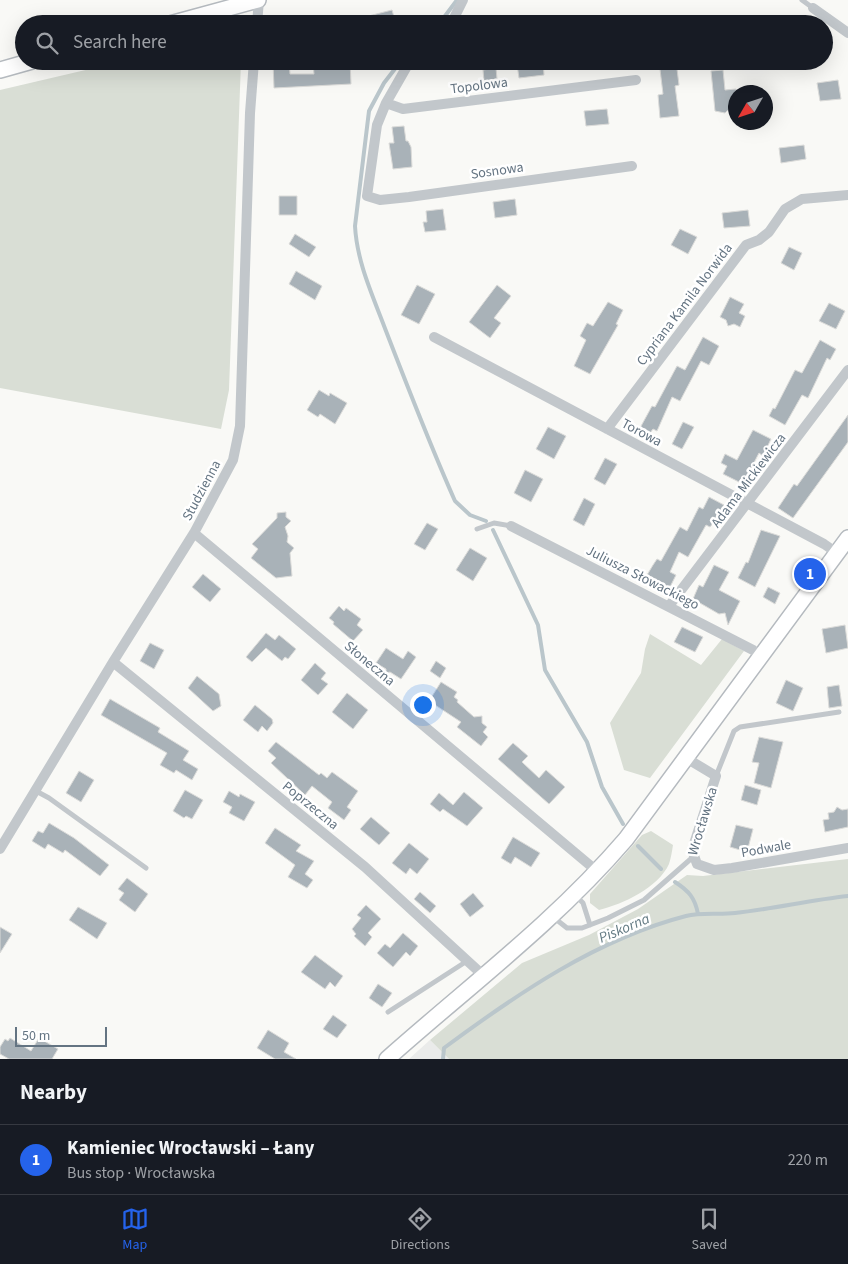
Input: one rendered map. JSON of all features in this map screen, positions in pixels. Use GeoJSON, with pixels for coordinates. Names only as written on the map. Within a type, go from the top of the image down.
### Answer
{"type":"FeatureCollection","features":[{"type":"Feature","properties":{"kind":"main road"},"geometry":{"type":"LineString","coordinates":[[203,15],[259,0]]}},
{"type":"Feature","properties":{"kind":"main road"},"geometry":{"type":"LineString","coordinates":[[0,70],[15,66]]}},
{"type":"Feature","properties":{"kind":"main road"},"geometry":{"type":"LineString","coordinates":[[387,1059],[485,977],[575,896],[598,872],[686,758],[848,538]]}},
{"type":"Feature","properties":{"kind":"street"},"geometry":{"type":"LineString","coordinates":[[258,15],[259,0]]}},
{"type":"Feature","properties":{"kind":"street"},"geometry":{"type":"LineString","coordinates":[[456,15],[463,0]]}},
{"type":"Feature","properties":{"kind":"street"},"geometry":{"type":"LineString","coordinates":[[813,8],[823,15]]}},
{"type":"Feature","properties":{"kind":"street"},"geometry":{"type":"LineString","coordinates":[[833,22],[848,33]]}},
{"type":"Feature","properties":{"kind":"street","name":"Studzienna"},"geometry":{"type":"LineString","coordinates":[[0,849],[113,662],[194,533],[233,460],[240,426],[250,113],[253,70]]}},
{"type":"Feature","properties":{"kind":"street"},"geometry":{"type":"LineString","coordinates":[[386,103],[405,70]]}},
{"type":"Feature","properties":{"kind":"street","name":"Topolowa"},"geometry":{"type":"LineString","coordinates":[[386,103],[403,109],[636,80]]}},
{"type":"Feature","properties":{"kind":"street","name":"Sosnowa"},"geometry":{"type":"LineString","coordinates":[[386,103],[378,124],[367,196],[380,200],[632,166]]}},
{"type":"Feature","properties":{"kind":"street","name":"Cypriana Kamila Norwida"},"geometry":{"type":"LineString","coordinates":[[607,429],[746,245],[759,240],[769,232],[785,209],[802,199],[848,195]]}},
{"type":"Feature","properties":{"kind":"street","name":"Torowa"},"geometry":{"type":"LineString","coordinates":[[434,337],[824,544],[837,553]]}},
{"type":"Feature","properties":{"kind":"street","name":"Adama Mickiewicza"},"geometry":{"type":"LineString","coordinates":[[669,606],[848,370]]}},
{"type":"Feature","properties":{"kind":"street","name":"Juliusza Słowackiego"},"geometry":{"type":"LineString","coordinates":[[510,526],[669,606],[753,650],[760,656]]}},
{"type":"Feature","properties":{"kind":"street","name":"Słoneczna"},"geometry":{"type":"LineString","coordinates":[[194,533],[598,872]]}},
{"type":"Feature","properties":{"kind":"street","name":"Poprzeczna"},"geometry":{"type":"LineString","coordinates":[[113,662],[365,867],[485,977]]}},
{"type":"Feature","properties":{"kind":"street","name":"Wrocławska"},"geometry":{"type":"LineString","coordinates":[[686,758],[716,776],[694,838],[693,858]]}},
{"type":"Feature","properties":{"kind":"street","name":"Podwale"},"geometry":{"type":"LineString","coordinates":[[693,858],[697,864],[714,870],[848,848]]}},
{"type":"Feature","properties":{"kind":"lane"},"geometry":{"type":"LineString","coordinates":[[802,0],[813,8]]}},
{"type":"Feature","properties":{"kind":"lane"},"geometry":{"type":"LineString","coordinates":[[477,529],[494,523],[510,526]]}},
{"type":"Feature","properties":{"kind":"lane"},"geometry":{"type":"LineString","coordinates":[[716,776],[734,731],[740,727],[840,712]]}},
{"type":"Feature","properties":{"kind":"lane"},"geometry":{"type":"LineString","coordinates":[[36,791],[50,798],[146,868]]}},
{"type":"Feature","properties":{"kind":"lane","name":"Wrocławska"},"geometry":{"type":"LineString","coordinates":[[552,917],[567,928],[582,928],[590,925],[644,900],[693,858]]}},
{"type":"Feature","properties":{"kind":"lane"},"geometry":{"type":"LineString","coordinates":[[575,896],[583,903],[590,925]]}},
{"type":"Feature","properties":{"kind":"lane"},"geometry":{"type":"LineString","coordinates":[[388,1012],[468,960]]}},
{"type":"Feature","properties":{"kind":"shaded area"},"geometry":{"type":"Polygon","coordinates":[[[86,70],[241,70],[229,390],[221,429],[0,388],[0,90],[86,70]]]}},
{"type":"Feature","properties":{"kind":"shaded area"},"geometry":{"type":"Polygon","coordinates":[[[650,634],[701,665],[722,639],[744,651],[650,778],[624,770],[610,723],[641,673],[650,634]]]}},
{"type":"Feature","properties":{"kind":"shaded area"},"geometry":{"type":"Polygon","coordinates":[[[651,831],[673,845],[669,864],[664,873],[639,894],[619,904],[599,910],[590,903],[590,894],[642,835],[651,831]]]}},
{"type":"Feature","properties":{"kind":"shaded area"},"geometry":{"type":"Polygon","coordinates":[[[848,859],[848,1059],[449,1059],[430,1040],[522,963],[589,935],[638,909],[687,875],[703,876],[848,859]]]}},
{"type":"Feature","properties":{"kind":"shaded area"},"geometry":{"type":"Polygon","coordinates":[[[430,1040],[449,1059],[409,1059],[430,1040]]]}},
{"type":"Feature","properties":{"kind":"building"},"geometry":{"type":"Polygon","coordinates":[[[392,10],[393,15],[372,15],[392,10]]]}},
{"type":"Feature","properties":{"kind":"building"},"geometry":{"type":"Polygon","coordinates":[[[273,70],[290,70],[290,74],[314,74],[314,70],[350,70],[351,84],[274,88],[273,70]]]}},
{"type":"Feature","properties":{"kind":"building"},"geometry":{"type":"Polygon","coordinates":[[[483,70],[496,70],[497,79],[484,81],[483,70]]]}},
{"type":"Feature","properties":{"kind":"building"},"geometry":{"type":"Polygon","coordinates":[[[518,70],[544,70],[544,75],[519,78],[518,70]]]}},
{"type":"Feature","properties":{"kind":"building"},"geometry":{"type":"Polygon","coordinates":[[[660,70],[677,70],[679,85],[675,86],[679,116],[660,118],[658,95],[663,94],[660,70]]]}},
{"type":"Feature","properties":{"kind":"building"},"geometry":{"type":"Polygon","coordinates":[[[723,70],[725,90],[728,90],[728,110],[725,113],[715,111],[711,71],[723,70]]]}},
{"type":"Feature","properties":{"kind":"building"},"geometry":{"type":"Polygon","coordinates":[[[838,80],[841,99],[820,101],[817,83],[838,80]]]}},
{"type":"Feature","properties":{"kind":"building"},"geometry":{"type":"Polygon","coordinates":[[[607,109],[609,124],[586,126],[584,111],[607,109]]]}},
{"type":"Feature","properties":{"kind":"building"},"geometry":{"type":"Polygon","coordinates":[[[404,126],[406,141],[408,141],[411,147],[412,167],[393,169],[389,143],[394,143],[392,127],[404,126]]]}},
{"type":"Feature","properties":{"kind":"building"},"geometry":{"type":"Polygon","coordinates":[[[804,145],[806,159],[781,163],[779,148],[804,145]]]}},
{"type":"Feature","properties":{"kind":"building"},"geometry":{"type":"Polygon","coordinates":[[[279,196],[297,196],[297,215],[279,215],[279,196]]]}},
{"type":"Feature","properties":{"kind":"building"},"geometry":{"type":"Polygon","coordinates":[[[515,199],[517,215],[495,218],[493,202],[515,199]]]}},
{"type":"Feature","properties":{"kind":"building"},"geometry":{"type":"Polygon","coordinates":[[[443,209],[446,230],[425,232],[423,222],[427,222],[426,211],[443,209]]]}},
{"type":"Feature","properties":{"kind":"building"},"geometry":{"type":"Polygon","coordinates":[[[748,210],[750,226],[724,228],[722,213],[748,210]]]}},
{"type":"Feature","properties":{"kind":"building"},"geometry":{"type":"Polygon","coordinates":[[[680,229],[697,237],[688,254],[671,245],[680,229]]]}},
{"type":"Feature","properties":{"kind":"building"},"geometry":{"type":"Polygon","coordinates":[[[295,234],[316,247],[309,257],[289,244],[295,234]]]}},
{"type":"Feature","properties":{"kind":"building"},"geometry":{"type":"Polygon","coordinates":[[[789,247],[802,253],[794,270],[781,263],[789,247]]]}},
{"type":"Feature","properties":{"kind":"building"},"geometry":{"type":"Polygon","coordinates":[[[296,271],[322,286],[315,300],[289,284],[296,271]]]}},
{"type":"Feature","properties":{"kind":"building"},"geometry":{"type":"Polygon","coordinates":[[[417,285],[435,294],[419,324],[401,315],[417,285]]]}},
{"type":"Feature","properties":{"kind":"building"},"geometry":{"type":"Polygon","coordinates":[[[497,285],[511,296],[494,318],[501,323],[490,338],[469,322],[497,285]]]}},
{"type":"Feature","properties":{"kind":"building"},"geometry":{"type":"Polygon","coordinates":[[[730,297],[744,304],[739,313],[745,316],[740,327],[734,324],[728,326],[726,320],[720,317],[730,297]]]}},
{"type":"Feature","properties":{"kind":"building"},"geometry":{"type":"Polygon","coordinates":[[[608,302],[623,310],[616,324],[618,325],[590,374],[574,366],[586,340],[580,336],[587,323],[593,326],[608,302]]]}},
{"type":"Feature","properties":{"kind":"building"},"geometry":{"type":"Polygon","coordinates":[[[829,303],[845,311],[836,329],[819,321],[829,303]]]}},
{"type":"Feature","properties":{"kind":"building"},"geometry":{"type":"Polygon","coordinates":[[[703,337],[719,346],[709,365],[701,361],[680,401],[672,397],[657,431],[653,429],[650,433],[640,428],[652,406],[655,407],[677,366],[685,370],[703,337]]]}},
{"type":"Feature","properties":{"kind":"building"},"geometry":{"type":"Polygon","coordinates":[[[820,340],[836,349],[830,360],[827,358],[808,398],[802,395],[785,425],[769,416],[773,408],[775,409],[795,370],[802,373],[820,340]]]}},
{"type":"Feature","properties":{"kind":"building"},"geometry":{"type":"Polygon","coordinates":[[[319,390],[329,396],[330,393],[347,403],[335,424],[320,414],[318,417],[307,410],[319,390]]]}},
{"type":"Feature","properties":{"kind":"building"},"geometry":{"type":"Polygon","coordinates":[[[848,415],[848,442],[793,518],[778,508],[794,484],[797,486],[848,415]]]}},
{"type":"Feature","properties":{"kind":"building"},"geometry":{"type":"Polygon","coordinates":[[[683,422],[694,427],[682,449],[672,444],[683,422]]]}},
{"type":"Feature","properties":{"kind":"building"},"geometry":{"type":"Polygon","coordinates":[[[548,427],[566,436],[554,459],[536,449],[548,427]]]}},
{"type":"Feature","properties":{"kind":"building"},"geometry":{"type":"Polygon","coordinates":[[[753,430],[771,439],[763,456],[759,453],[745,480],[742,478],[739,482],[723,474],[727,466],[721,463],[725,454],[737,460],[753,430]]]}},
{"type":"Feature","properties":{"kind":"building"},"geometry":{"type":"Polygon","coordinates":[[[605,458],[617,464],[605,485],[594,479],[605,458]]]}},
{"type":"Feature","properties":{"kind":"building"},"geometry":{"type":"Polygon","coordinates":[[[525,470],[543,479],[531,502],[514,493],[525,470]]]}},
{"type":"Feature","properties":{"kind":"building"},"geometry":{"type":"Polygon","coordinates":[[[709,497],[724,505],[717,518],[710,527],[706,525],[688,557],[679,552],[670,572],[676,575],[669,589],[653,581],[655,579],[647,575],[657,559],[661,561],[680,527],[687,531],[699,507],[703,509],[709,497]]]}},
{"type":"Feature","properties":{"kind":"building"},"geometry":{"type":"Polygon","coordinates":[[[584,498],[595,504],[584,526],[573,520],[584,498]]]}},
{"type":"Feature","properties":{"kind":"building"},"geometry":{"type":"Polygon","coordinates":[[[286,512],[286,517],[291,521],[285,527],[288,536],[287,542],[294,548],[290,553],[292,576],[276,578],[251,558],[258,549],[252,544],[277,518],[277,513],[286,512]]]}},
{"type":"Feature","properties":{"kind":"building"},"geometry":{"type":"Polygon","coordinates":[[[427,523],[438,529],[425,550],[414,544],[427,523]]]}},
{"type":"Feature","properties":{"kind":"building"},"geometry":{"type":"Polygon","coordinates":[[[761,530],[780,536],[755,587],[738,578],[746,562],[748,563],[761,530]]]}},
{"type":"Feature","properties":{"kind":"building"},"geometry":{"type":"Polygon","coordinates":[[[470,548],[487,558],[473,581],[456,570],[470,548]]]}},
{"type":"Feature","properties":{"kind":"building"},"geometry":{"type":"Polygon","coordinates":[[[714,565],[729,572],[719,590],[740,601],[728,625],[725,613],[719,614],[693,599],[699,585],[703,587],[714,565]]]}},
{"type":"Feature","properties":{"kind":"building"},"geometry":{"type":"Polygon","coordinates":[[[203,574],[221,589],[210,602],[192,587],[203,574]]]}},
{"type":"Feature","properties":{"kind":"building"},"geometry":{"type":"Polygon","coordinates":[[[768,587],[780,593],[775,604],[763,597],[768,587]]]}},
{"type":"Feature","properties":{"kind":"building"},"geometry":{"type":"Polygon","coordinates":[[[339,606],[344,611],[346,608],[361,619],[357,625],[363,630],[353,641],[333,624],[334,622],[329,618],[339,606]]]}},
{"type":"Feature","properties":{"kind":"building"},"geometry":{"type":"Polygon","coordinates":[[[845,625],[848,648],[826,653],[822,629],[845,625]]]}},
{"type":"Feature","properties":{"kind":"building"},"geometry":{"type":"Polygon","coordinates":[[[682,627],[703,637],[695,652],[674,642],[682,627]]]}},
{"type":"Feature","properties":{"kind":"building"},"geometry":{"type":"Polygon","coordinates":[[[266,633],[275,640],[279,635],[296,649],[288,659],[285,657],[282,661],[266,648],[252,662],[246,657],[266,633]]]}},
{"type":"Feature","properties":{"kind":"building"},"geometry":{"type":"Polygon","coordinates":[[[150,643],[164,650],[154,669],[140,661],[150,643]]]}},
{"type":"Feature","properties":{"kind":"building"},"geometry":{"type":"Polygon","coordinates":[[[386,648],[403,659],[408,651],[416,657],[401,679],[390,672],[386,673],[386,669],[376,663],[386,648]]]}},
{"type":"Feature","properties":{"kind":"building"},"geometry":{"type":"Polygon","coordinates":[[[436,661],[446,668],[440,678],[430,671],[436,661]]]}},
{"type":"Feature","properties":{"kind":"building"},"geometry":{"type":"Polygon","coordinates":[[[315,663],[326,673],[321,679],[328,684],[318,695],[301,680],[315,663]]]}},
{"type":"Feature","properties":{"kind":"building"},"geometry":{"type":"Polygon","coordinates":[[[197,676],[219,694],[221,706],[213,711],[188,688],[197,676]]]}},
{"type":"Feature","properties":{"kind":"building"},"geometry":{"type":"Polygon","coordinates":[[[786,680],[803,688],[793,711],[776,703],[786,680]]]}},
{"type":"Feature","properties":{"kind":"building"},"geometry":{"type":"Polygon","coordinates":[[[441,682],[457,692],[454,697],[458,700],[457,702],[474,717],[482,716],[482,723],[487,727],[483,732],[488,737],[481,746],[457,727],[461,722],[429,701],[441,682]]]}},
{"type":"Feature","properties":{"kind":"building"},"geometry":{"type":"Polygon","coordinates":[[[839,685],[842,706],[829,708],[827,687],[839,685]]]}},
{"type":"Feature","properties":{"kind":"building"},"geometry":{"type":"Polygon","coordinates":[[[347,693],[368,710],[353,729],[332,712],[347,693]]]}},
{"type":"Feature","properties":{"kind":"building"},"geometry":{"type":"Polygon","coordinates":[[[110,699],[160,728],[158,732],[189,751],[183,760],[198,769],[192,780],[176,770],[174,773],[160,765],[167,753],[101,715],[110,699]]]}},
{"type":"Feature","properties":{"kind":"building"},"geometry":{"type":"Polygon","coordinates":[[[255,705],[272,719],[273,723],[267,731],[262,726],[258,732],[243,720],[255,705]]]}},
{"type":"Feature","properties":{"kind":"building"},"geometry":{"type":"Polygon","coordinates":[[[759,737],[783,742],[771,788],[754,783],[759,763],[752,762],[759,737]]]}},
{"type":"Feature","properties":{"kind":"building"},"geometry":{"type":"Polygon","coordinates":[[[276,742],[319,775],[321,773],[327,778],[332,772],[358,791],[347,807],[351,810],[344,820],[328,808],[332,802],[312,786],[305,795],[271,763],[276,758],[268,751],[276,742]]]}},
{"type":"Feature","properties":{"kind":"building"},"geometry":{"type":"Polygon","coordinates":[[[513,743],[528,756],[522,762],[539,778],[546,770],[565,787],[549,804],[498,759],[513,743]]]}},
{"type":"Feature","properties":{"kind":"building"},"geometry":{"type":"Polygon","coordinates":[[[79,771],[94,780],[81,802],[66,793],[79,771]]]}},
{"type":"Feature","properties":{"kind":"building"},"geometry":{"type":"Polygon","coordinates":[[[745,785],[761,790],[757,805],[741,800],[745,785]]]}},
{"type":"Feature","properties":{"kind":"building"},"geometry":{"type":"Polygon","coordinates":[[[185,790],[203,800],[192,819],[186,816],[184,818],[173,811],[185,790]]]}},
{"type":"Feature","properties":{"kind":"building"},"geometry":{"type":"Polygon","coordinates":[[[229,791],[239,797],[240,794],[255,802],[244,821],[229,813],[232,807],[223,802],[229,791]]]}},
{"type":"Feature","properties":{"kind":"building"},"geometry":{"type":"Polygon","coordinates":[[[464,792],[483,808],[467,826],[443,809],[440,812],[430,804],[439,793],[453,805],[464,792]]]}},
{"type":"Feature","properties":{"kind":"building"},"geometry":{"type":"Polygon","coordinates":[[[837,807],[842,810],[848,809],[848,827],[825,832],[823,820],[829,819],[828,813],[834,812],[837,807]]]}},
{"type":"Feature","properties":{"kind":"building"},"geometry":{"type":"Polygon","coordinates":[[[371,817],[390,833],[379,845],[360,829],[371,817]]]}},
{"type":"Feature","properties":{"kind":"building"},"geometry":{"type":"Polygon","coordinates":[[[49,823],[74,838],[109,865],[100,876],[65,850],[63,853],[48,844],[45,849],[32,841],[38,831],[43,833],[49,823]]]}},
{"type":"Feature","properties":{"kind":"building"},"geometry":{"type":"Polygon","coordinates":[[[736,825],[753,829],[747,852],[730,847],[736,825]]]}},
{"type":"Feature","properties":{"kind":"building"},"geometry":{"type":"Polygon","coordinates":[[[275,828],[301,845],[296,851],[314,861],[305,874],[313,880],[307,888],[288,877],[295,865],[265,843],[275,828]]]}},
{"type":"Feature","properties":{"kind":"building"},"geometry":{"type":"Polygon","coordinates":[[[513,837],[540,853],[531,867],[515,857],[511,864],[501,858],[513,837]]]}},
{"type":"Feature","properties":{"kind":"building"},"geometry":{"type":"Polygon","coordinates":[[[409,843],[429,859],[417,874],[410,868],[406,874],[392,863],[409,843]]]}},
{"type":"Feature","properties":{"kind":"building"},"geometry":{"type":"Polygon","coordinates":[[[127,878],[148,894],[135,912],[119,900],[124,893],[118,889],[127,878]]]}},
{"type":"Feature","properties":{"kind":"building"},"geometry":{"type":"Polygon","coordinates":[[[420,892],[436,906],[430,913],[414,899],[420,892]]]}},
{"type":"Feature","properties":{"kind":"building"},"geometry":{"type":"Polygon","coordinates":[[[473,893],[484,906],[470,917],[460,904],[473,893]]]}},
{"type":"Feature","properties":{"kind":"building"},"geometry":{"type":"Polygon","coordinates":[[[366,905],[381,919],[368,933],[372,937],[365,946],[354,936],[356,934],[352,929],[361,918],[357,915],[366,905]]]}},
{"type":"Feature","properties":{"kind":"building"},"geometry":{"type":"Polygon","coordinates":[[[78,907],[107,923],[97,939],[69,920],[78,907]]]}},
{"type":"Feature","properties":{"kind":"building"},"geometry":{"type":"Polygon","coordinates":[[[0,927],[12,934],[0,953],[0,927]]]}},
{"type":"Feature","properties":{"kind":"building"},"geometry":{"type":"Polygon","coordinates":[[[403,933],[418,946],[410,956],[406,952],[393,967],[377,953],[385,944],[390,948],[403,933]]]}},
{"type":"Feature","properties":{"kind":"building"},"geometry":{"type":"Polygon","coordinates":[[[315,955],[343,976],[335,987],[330,982],[325,989],[301,972],[315,955]]]}},
{"type":"Feature","properties":{"kind":"building"},"geometry":{"type":"Polygon","coordinates":[[[378,984],[392,993],[382,1007],[369,998],[378,984]]]}},
{"type":"Feature","properties":{"kind":"building"},"geometry":{"type":"Polygon","coordinates":[[[333,1015],[347,1025],[337,1038],[323,1029],[333,1015]]]}},
{"type":"Feature","properties":{"kind":"building"},"geometry":{"type":"Polygon","coordinates":[[[268,1030],[289,1043],[284,1052],[296,1059],[275,1059],[257,1048],[268,1030]]]}},
{"type":"Feature","properties":{"kind":"building"},"geometry":{"type":"Polygon","coordinates":[[[10,1038],[31,1051],[39,1038],[58,1049],[52,1059],[9,1059],[0,1054],[0,1047],[5,1039],[8,1041],[10,1038]]]}},
{"type":"Feature","properties":{"kind":"waterway"},"geometry":{"type":"LineString","coordinates":[[446,15],[457,0]]}},
{"type":"Feature","properties":{"kind":"waterway"},"geometry":{"type":"LineString","coordinates":[[394,70],[384,83],[369,111],[355,226],[356,240],[371,292],[419,416],[455,501],[470,515],[486,521]]}},
{"type":"Feature","properties":{"kind":"waterway"},"geometry":{"type":"LineString","coordinates":[[493,530],[538,625],[545,670],[587,742],[602,787],[623,824]]}},
{"type":"Feature","properties":{"kind":"waterway"},"geometry":{"type":"LineString","coordinates":[[638,846],[661,869]]}},
{"type":"Feature","properties":{"kind":"waterway"},"geometry":{"type":"LineString","coordinates":[[675,882],[691,895],[698,914]]}},
{"type":"Feature","properties":{"kind":"waterway","name":"Piskorna"},"geometry":{"type":"LineString","coordinates":[[443,1059],[444,1048],[529,989],[559,970],[590,954],[653,926],[692,915],[735,913],[848,896]]}},
{"type":"Feature","properties":{"kind":"place","name":"Kamieniec Wrocławski – Łany"},"geometry":{"type":"Point","coordinates":[810,574]}}]}
